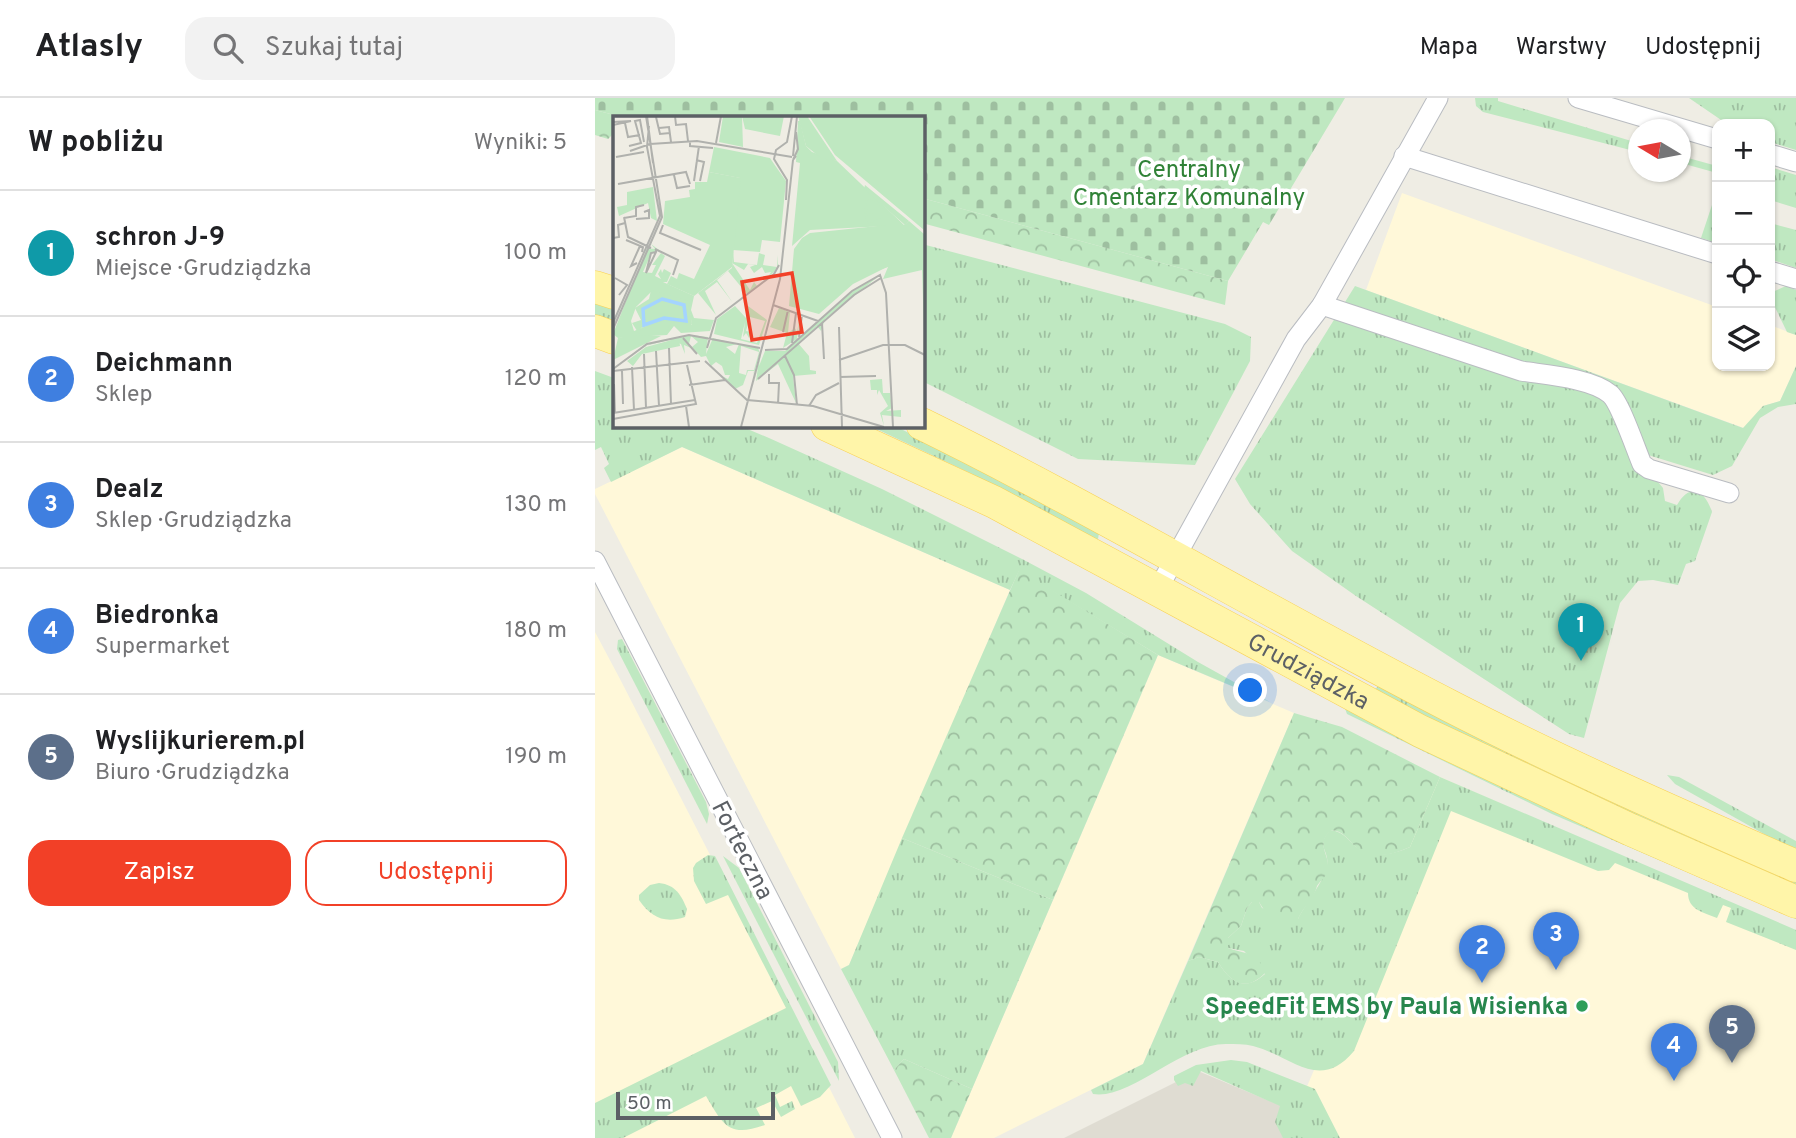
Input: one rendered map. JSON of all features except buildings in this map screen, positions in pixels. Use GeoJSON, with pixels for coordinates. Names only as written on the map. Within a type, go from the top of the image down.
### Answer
{"type":"FeatureCollection","features":[{"type":"Feature","properties":{"kind":"main road"},"geometry":{"type":"LineString","coordinates":[[595,286],[613,293]]}},
{"type":"Feature","properties":{"kind":"main road"},"geometry":{"type":"LineString","coordinates":[[595,331],[613,338]]}},
{"type":"Feature","properties":{"kind":"main road","name":"Grudziądzka"},"geometry":{"type":"LineString","coordinates":[[924,425],[1003,463],[1451,707],[1649,803],[1796,866]]}},
{"type":"Feature","properties":{"kind":"main road","name":"Grudziądzka"},"geometry":{"type":"LineString","coordinates":[[831,427],[993,502],[1420,731],[1630,830],[1796,902]]}},
{"type":"Feature","properties":{"kind":"street"},"geometry":{"type":"LineString","coordinates":[[1158,589],[1296,339],[1321,305],[1437,98]]}},
{"type":"Feature","properties":{"kind":"street"},"geometry":{"type":"LineString","coordinates":[[1578,98],[1712,138]]}},
{"type":"Feature","properties":{"kind":"street"},"geometry":{"type":"LineString","coordinates":[[1404,156],[1712,252]]}},
{"type":"Feature","properties":{"kind":"street"},"geometry":{"type":"LineString","coordinates":[[1775,156],[1796,162]]}},
{"type":"Feature","properties":{"kind":"street"},"geometry":{"type":"LineString","coordinates":[[1775,273],[1796,279]]}},
{"type":"Feature","properties":{"kind":"street"},"geometry":{"type":"LineString","coordinates":[[1321,305],[1521,372],[1593,385],[1612,395],[1642,464],[1649,469],[1728,493]]}},
{"type":"Feature","properties":{"kind":"street","name":"Forteczna"},"geometry":{"type":"LineString","coordinates":[[595,561],[892,1138]]}},
{"type":"Feature","properties":{"kind":"shaded area"},"geometry":{"type":"Polygon","coordinates":[[[1402,193],[1712,305],[1712,371],[1775,371],[1775,327],[1796,335],[1796,366],[1780,401],[1763,406],[1744,428],[1366,290],[1402,193]]]}},
{"type":"Feature","properties":{"kind":"shaded area"},"geometry":{"type":"Polygon","coordinates":[[[682,447],[1010,590],[849,965],[841,969],[595,494],[595,489],[682,447]]]}},
{"type":"Feature","properties":{"kind":"shaded area"},"geometry":{"type":"Polygon","coordinates":[[[595,632],[620,679],[855,1138],[595,1138],[595,632]]]}},
{"type":"Feature","properties":{"kind":"shaded area"},"geometry":{"type":"Polygon","coordinates":[[[1158,655],[1294,713],[1143,1064],[994,1138],[951,1138],[1158,655]]]}},
{"type":"Feature","properties":{"kind":"shaded area"},"geometry":{"type":"Polygon","coordinates":[[[1440,777],[1796,933],[1796,1138],[1310,1138],[1296,1112],[1440,777]]]}},
{"type":"Feature","properties":{"kind":"shaded area"},"geometry":{"type":"Polygon","coordinates":[[[1198,1071],[1296,1112],[1310,1138],[1064,1138],[1198,1071]]]}},
{"type":"Feature","properties":{"kind":"green space","name":"Centralny Cmentarz Komunalny"},"geometry":{"type":"Polygon","coordinates":[[[595,98],[1345,98],[1269,225],[1263,222],[1228,281],[924,199],[924,116],[618,116],[595,110],[595,98]]]}},
{"type":"Feature","properties":{"kind":"green space"},"geometry":{"type":"Polygon","coordinates":[[[1475,98],[1498,98],[1498,101],[1628,140],[1628,149],[1483,112],[1476,106],[1475,98]]]}},
{"type":"Feature","properties":{"kind":"green space"},"geometry":{"type":"Polygon","coordinates":[[[1689,98],[1796,98],[1796,150],[1775,144],[1775,119],[1720,119],[1689,98]]]}},
{"type":"Feature","properties":{"kind":"green space"},"geometry":{"type":"Polygon","coordinates":[[[595,110],[618,116],[613,116],[613,134],[608,139],[595,135],[595,110]]]}},
{"type":"Feature","properties":{"kind":"green space"},"geometry":{"type":"Polygon","coordinates":[[[1691,159],[1712,165],[1712,172],[1691,166],[1691,159]]]}},
{"type":"Feature","properties":{"kind":"green space"},"geometry":{"type":"Polygon","coordinates":[[[1775,169],[1796,175],[1796,208],[1775,202],[1775,169]]]}},
{"type":"Feature","properties":{"kind":"green space"},"geometry":{"type":"Polygon","coordinates":[[[924,199],[1228,281],[1225,305],[924,224],[924,199]]]}},
{"type":"Feature","properties":{"kind":"green space"},"geometry":{"type":"Polygon","coordinates":[[[1712,205],[1712,241],[1701,238],[1712,205]]]}},
{"type":"Feature","properties":{"kind":"green space"},"geometry":{"type":"Polygon","coordinates":[[[1775,224],[1796,230],[1796,268],[1775,261],[1775,224]]]}},
{"type":"Feature","properties":{"kind":"green space"},"geometry":{"type":"Polygon","coordinates":[[[924,245],[1225,324],[1251,337],[1250,361],[1195,465],[1078,459],[924,382],[924,245]]]}},
{"type":"Feature","properties":{"kind":"green space"},"geometry":{"type":"Polygon","coordinates":[[[1355,286],[1743,428],[1763,406],[1780,401],[1796,366],[1796,404],[1778,407],[1760,418],[1732,466],[1713,475],[1648,455],[1653,476],[1663,488],[1665,501],[1677,505],[1687,493],[1697,492],[1705,498],[1712,512],[1695,561],[1686,564],[1678,585],[1653,580],[1638,581],[1620,603],[1584,738],[1569,734],[1356,596],[1292,551],[1250,504],[1235,479],[1355,286]]]}},
{"type":"Feature","properties":{"kind":"green space"},"geometry":{"type":"Polygon","coordinates":[[[1786,286],[1796,290],[1796,335],[1787,332],[1775,307],[1775,291],[1786,286]]]}},
{"type":"Feature","properties":{"kind":"green space"},"geometry":{"type":"Polygon","coordinates":[[[595,301],[613,308],[613,323],[595,316],[595,301]]]}},
{"type":"Feature","properties":{"kind":"green space"},"geometry":{"type":"Polygon","coordinates":[[[595,371],[613,378],[613,427],[743,427],[882,489],[1024,560],[1086,593],[1198,662],[1270,702],[1158,655],[1019,571],[1010,590],[682,447],[611,482],[604,468],[609,464],[601,447],[595,450],[595,371]]]}},
{"type":"Feature","properties":{"kind":"green space"},"geometry":{"type":"Polygon","coordinates":[[[872,427],[897,427],[1067,512],[1099,533],[1098,539],[1090,538],[970,473],[872,427]]]}},
{"type":"Feature","properties":{"kind":"green space"},"geometry":{"type":"Polygon","coordinates":[[[1019,570],[1158,655],[1053,900],[902,838],[1019,570]]]}},
{"type":"Feature","properties":{"kind":"green space"},"geometry":{"type":"Polygon","coordinates":[[[622,639],[706,802],[709,814],[707,824],[617,649],[618,640],[622,639]]]}},
{"type":"Feature","properties":{"kind":"green space"},"geometry":{"type":"Polygon","coordinates":[[[1379,686],[1563,779],[1796,878],[1796,888],[1468,741],[1375,689],[1379,686]]]}},
{"type":"Feature","properties":{"kind":"green space"},"geometry":{"type":"Polygon","coordinates":[[[1343,703],[1796,912],[1796,919],[1552,814],[1347,714],[1343,703]]]}},
{"type":"Feature","properties":{"kind":"green space"},"geometry":{"type":"Polygon","coordinates":[[[1294,713],[1342,727],[1440,777],[1410,847],[1390,854],[1369,854],[1357,848],[1343,834],[1331,830],[1324,841],[1327,872],[1298,919],[1280,923],[1270,917],[1259,902],[1252,902],[1241,926],[1228,938],[1228,948],[1255,957],[1265,973],[1251,983],[1239,983],[1228,975],[1218,962],[1199,957],[1188,961],[1294,713]]]}},
{"type":"Feature","properties":{"kind":"green space"},"geometry":{"type":"Polygon","coordinates":[[[1667,775],[1679,777],[1796,841],[1796,852],[1675,784],[1667,775]]]}},
{"type":"Feature","properties":{"kind":"green space"},"geometry":{"type":"Polygon","coordinates":[[[1440,777],[1796,930],[1796,950],[1726,922],[1731,908],[1723,905],[1717,918],[1693,907],[1688,893],[1615,863],[1609,870],[1598,871],[1451,811],[1354,1051],[1341,1063],[1317,1071],[1253,1046],[1209,1046],[1174,1061],[1123,1089],[1108,1094],[1093,1094],[1091,1090],[1143,1064],[1188,961],[1199,957],[1218,962],[1233,980],[1239,983],[1251,983],[1265,974],[1244,951],[1228,948],[1228,938],[1241,926],[1252,902],[1259,902],[1262,908],[1298,919],[1325,872],[1327,861],[1323,845],[1330,830],[1343,835],[1359,849],[1373,854],[1388,854],[1410,847],[1440,777]]]}},
{"type":"Feature","properties":{"kind":"green space"},"geometry":{"type":"Polygon","coordinates":[[[902,838],[1053,900],[972,1089],[904,1059],[894,1070],[841,969],[849,965],[902,838]]]}},
{"type":"Feature","properties":{"kind":"green space"},"geometry":{"type":"Polygon","coordinates":[[[708,855],[715,856],[831,1085],[820,1097],[801,1106],[791,1086],[775,1095],[780,1107],[792,1101],[795,1109],[781,1117],[772,1101],[756,1108],[765,1125],[753,1129],[743,1130],[728,1126],[717,1115],[706,1096],[623,1138],[595,1138],[595,1103],[786,1008],[728,895],[706,904],[694,881],[693,868],[708,855]]]}},
{"type":"Feature","properties":{"kind":"green space"},"geometry":{"type":"Polygon","coordinates":[[[723,856],[739,868],[838,1062],[839,1081],[723,856]]]}},
{"type":"Feature","properties":{"kind":"green space"},"geometry":{"type":"Polygon","coordinates":[[[659,883],[674,888],[680,895],[687,909],[685,917],[671,920],[659,918],[648,911],[639,900],[639,895],[650,885],[659,883]]]}},
{"type":"Feature","properties":{"kind":"green space"},"geometry":{"type":"Polygon","coordinates":[[[904,1059],[972,1089],[951,1138],[929,1138],[894,1070],[904,1059]]]}},
{"type":"Feature","properties":{"kind":"green space"},"geometry":{"type":"Polygon","coordinates":[[[1231,1060],[1247,1062],[1315,1089],[1340,1138],[1283,1138],[1275,1122],[1280,1106],[1201,1071],[1193,1086],[1185,1083],[1178,1086],[1174,1080],[1174,1076],[1196,1065],[1231,1060]]]}},
{"type":"Feature","properties":{"kind":"place","name":"schron J-9"},"geometry":{"type":"Point","coordinates":[1581,661]}},
{"type":"Feature","properties":{"kind":"place","name":"Dealz"},"geometry":{"type":"Point","coordinates":[1556,970]}},
{"type":"Feature","properties":{"kind":"place","name":"Deichmann"},"geometry":{"type":"Point","coordinates":[1482,983]}},
{"type":"Feature","properties":{"kind":"place","name":"SpeedFit EMS by Paula Wisienka"},"geometry":{"type":"Point","coordinates":[1582,1006]}},
{"type":"Feature","properties":{"kind":"place","name":"Wyslijkurierem.pl"},"geometry":{"type":"Point","coordinates":[1732,1063]}},
{"type":"Feature","properties":{"kind":"place","name":"Biedronka"},"geometry":{"type":"Point","coordinates":[1674,1081]}}]}
